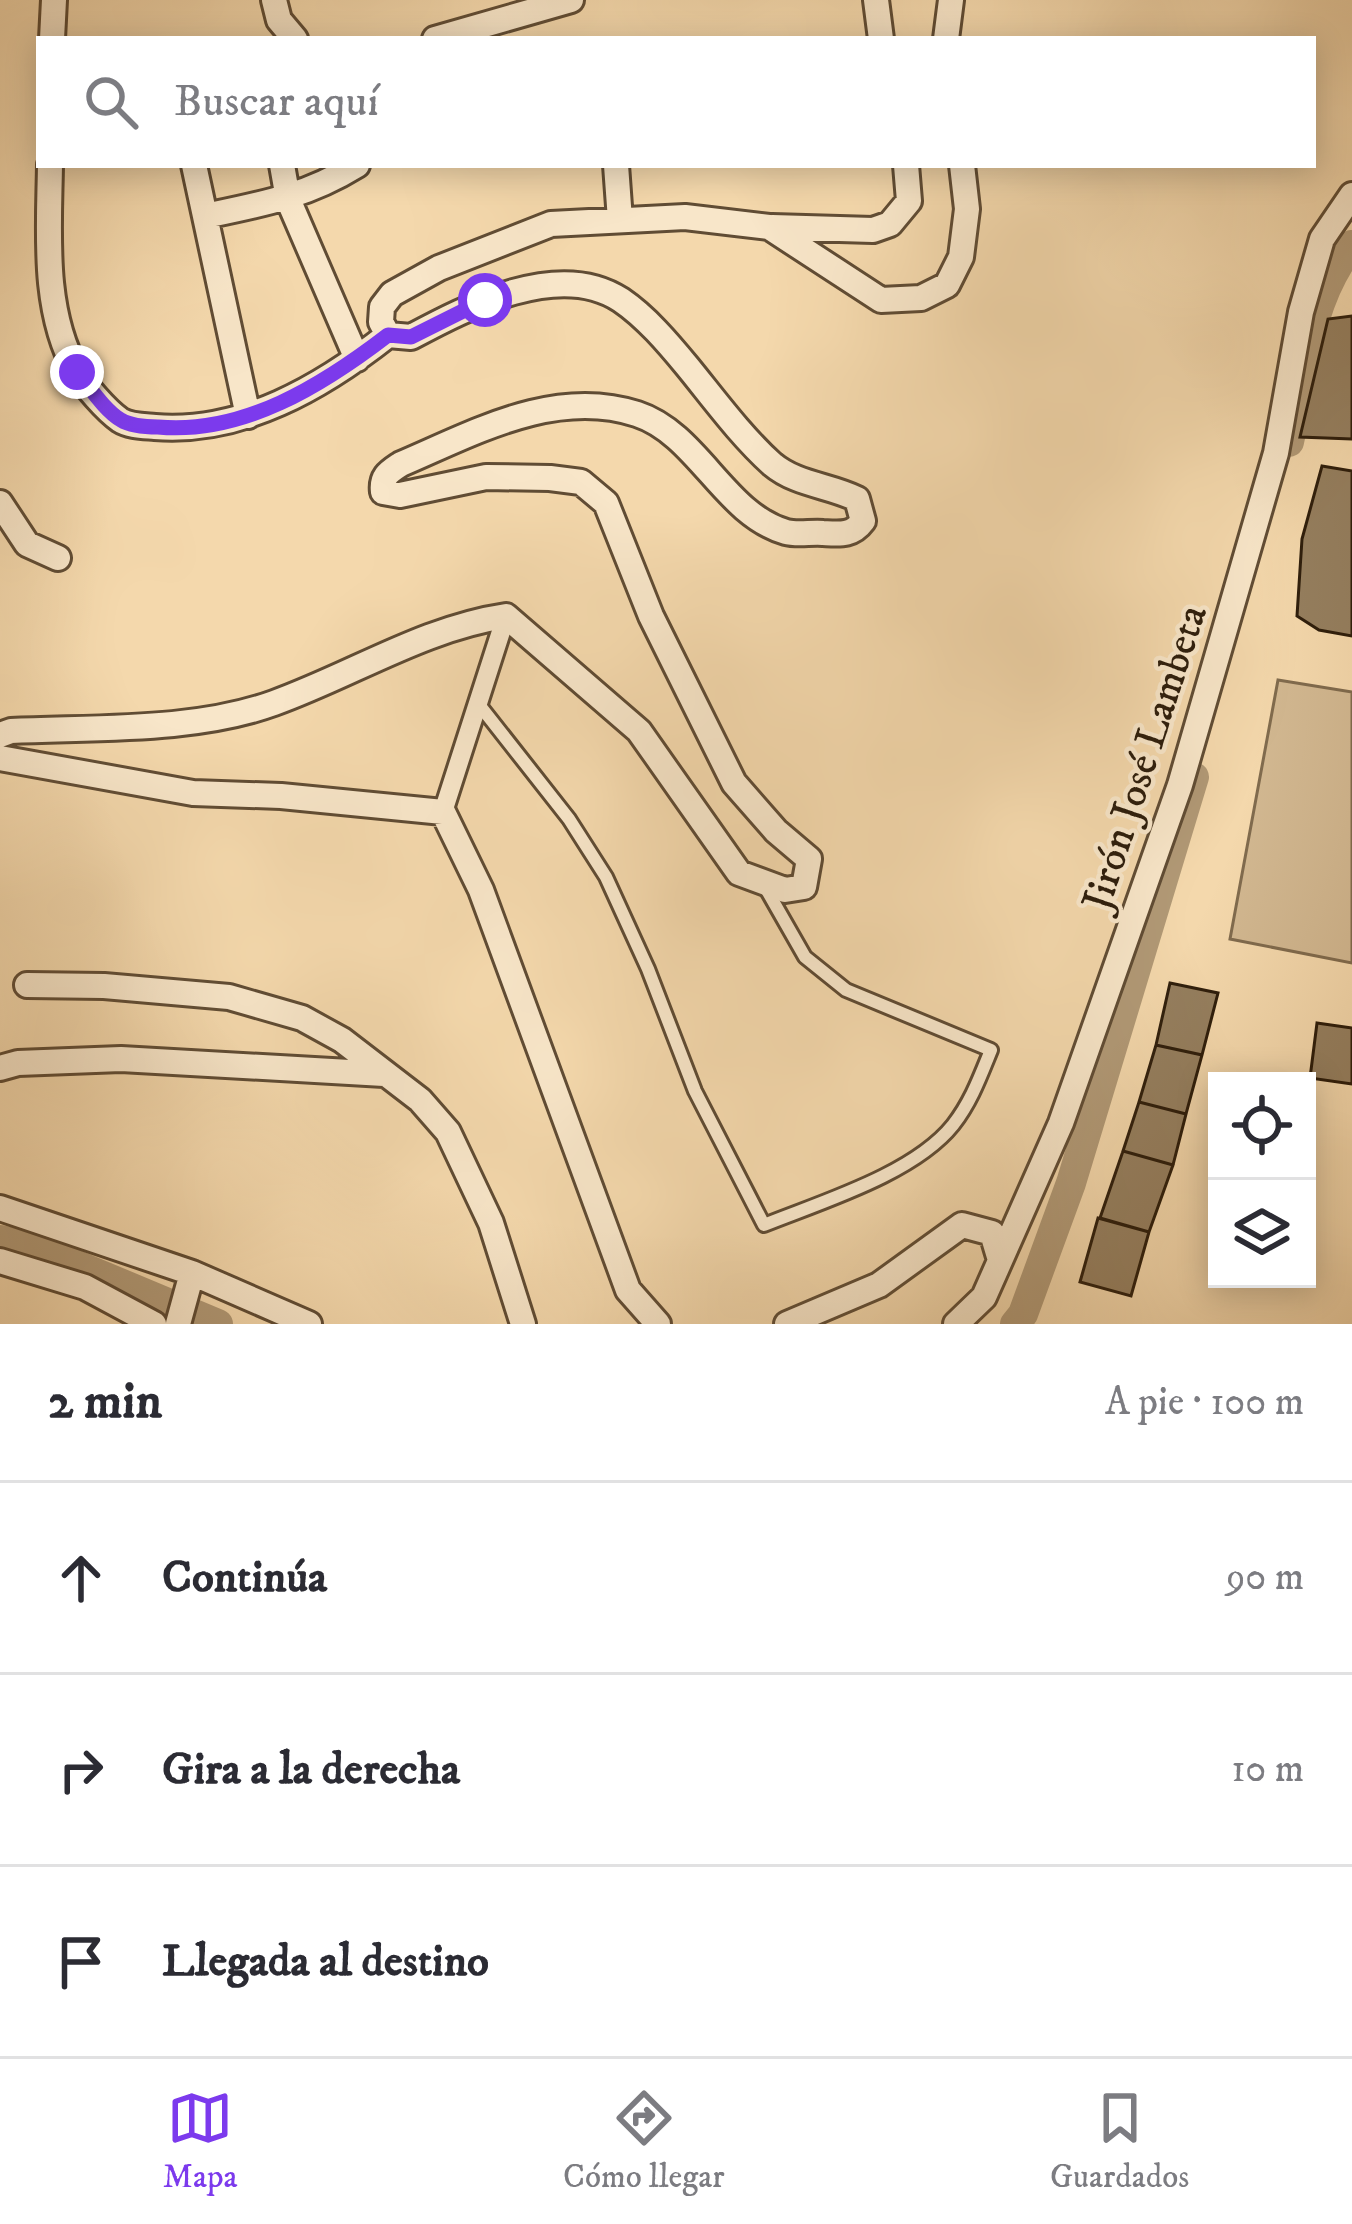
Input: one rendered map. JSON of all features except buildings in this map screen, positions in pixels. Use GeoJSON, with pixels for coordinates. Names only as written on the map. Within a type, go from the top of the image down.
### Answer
{"type":"FeatureCollection","features":[{"type":"Feature","properties":{"kind":"street"},"geometry":{"type":"LineString","coordinates":[[52,36],[53,0]]}},
{"type":"Feature","properties":{"kind":"street"},"geometry":{"type":"LineString","coordinates":[[274,0],[279,20],[293,36]]}},
{"type":"Feature","properties":{"kind":"street"},"geometry":{"type":"LineString","coordinates":[[445,36],[571,0]]}},
{"type":"Feature","properties":{"kind":"street"},"geometry":{"type":"LineString","coordinates":[[876,0],[880,36]]}},
{"type":"Feature","properties":{"kind":"street"},"geometry":{"type":"LineString","coordinates":[[946,36],[951,0]]}},
{"type":"Feature","properties":{"kind":"street"},"geometry":{"type":"LineString","coordinates":[[0,734],[169,724],[271,704],[464,622],[506,616],[639,731],[739,873],[785,890],[804,886],[809,860],[734,783],[650,616],[606,502],[581,482],[550,478],[486,477],[400,495],[383,492],[382,483],[401,464],[522,413],[584,407],[641,414],[671,434],[759,520],[790,533],[843,535],[857,530],[863,521],[857,499],[798,481],[774,466],[652,327],[618,298],[578,286],[537,286],[485,300],[411,337],[388,335],[340,373],[248,416],[192,428],[140,426],[120,420],[77,372],[51,288],[50,168]]}},
{"type":"Feature","properties":{"kind":"street"},"geometry":{"type":"LineString","coordinates":[[195,168],[248,416]]}},
{"type":"Feature","properties":{"kind":"street"},"geometry":{"type":"LineString","coordinates":[[283,168],[288,199],[357,359]]}},
{"type":"Feature","properties":{"kind":"street"},"geometry":{"type":"LineString","coordinates":[[205,216],[288,199],[352,168]]}},
{"type":"Feature","properties":{"kind":"street"},"geometry":{"type":"LineString","coordinates":[[616,168],[620,220]]}},
{"type":"Feature","properties":{"kind":"street"},"geometry":{"type":"LineString","coordinates":[[388,335],[381,322],[382,307],[392,294],[440,268],[551,224],[685,217],[769,227],[873,230],[890,224],[909,202],[906,168]]}},
{"type":"Feature","properties":{"kind":"street"},"geometry":{"type":"LineString","coordinates":[[769,227],[881,300],[921,298],[946,285],[961,257],[967,208],[962,168]]}},
{"type":"Feature","properties":{"kind":"street","name":"Jirón José Lambeta"},"geometry":{"type":"LineString","coordinates":[[956,1324],[984,1297],[1061,1123],[1180,785],[1276,453],[1301,313],[1322,238],[1352,195]]}},
{"type":"Feature","properties":{"kind":"street"},"geometry":{"type":"LineString","coordinates":[[0,503],[27,544],[58,558]]}},
{"type":"Feature","properties":{"kind":"street"},"geometry":{"type":"LineString","coordinates":[[506,616],[443,812],[481,890],[628,1290],[658,1324]]}},
{"type":"Feature","properties":{"kind":"street"},"geometry":{"type":"LineString","coordinates":[[0,758],[193,793],[280,796],[443,812]]}},
{"type":"Feature","properties":{"kind":"street"},"geometry":{"type":"LineString","coordinates":[[27,985],[230,997],[302,1018],[342,1040],[420,1100],[448,1132],[491,1223],[523,1324]]}},
{"type":"Feature","properties":{"kind":"street"},"geometry":{"type":"LineString","coordinates":[[0,1068],[121,1059],[384,1074]]}},
{"type":"Feature","properties":{"kind":"street"},"geometry":{"type":"LineString","coordinates":[[0,1208],[309,1324]]}},
{"type":"Feature","properties":{"kind":"street"},"geometry":{"type":"LineString","coordinates":[[787,1324],[879,1286],[962,1225],[992,1233],[1000,1260]]}},
{"type":"Feature","properties":{"kind":"street"},"geometry":{"type":"LineString","coordinates":[[0,1261],[85,1287],[170,1322],[189,1279]]}},
{"type":"Feature","properties":{"kind":"lane"},"geometry":{"type":"LineString","coordinates":[[476,701],[569,819],[606,877],[648,968],[695,1090],[764,1225],[848,1192],[913,1158],[950,1130],[973,1096],[991,1050],[846,991],[805,957],[764,885]]}},
{"type":"Feature","properties":{"kind":"shaded area"},"geometry":{"type":"Polygon","coordinates":[[[1278,680],[1352,692],[1352,963],[1230,939],[1278,680]]]}},
{"type":"Feature","properties":{"kind":"waterway"},"geometry":{"type":"LineString","coordinates":[[1289,442],[1316,314],[1352,245]]}},
{"type":"Feature","properties":{"kind":"waterway"},"geometry":{"type":"LineString","coordinates":[[1015,1324],[1023,1314],[1071,1183],[1194,777]]}},
{"type":"Feature","properties":{"kind":"waterway"},"geometry":{"type":"LineString","coordinates":[[0,1240],[36,1248],[218,1324]]}},
{"type":"Feature","properties":{"kind":"route"},"geometry":{"type":"LineString","coordinates":[[77,372],[120,420],[169,428],[216,425],[239,420],[340,373],[388,335],[411,337],[485,300]]}}]}
